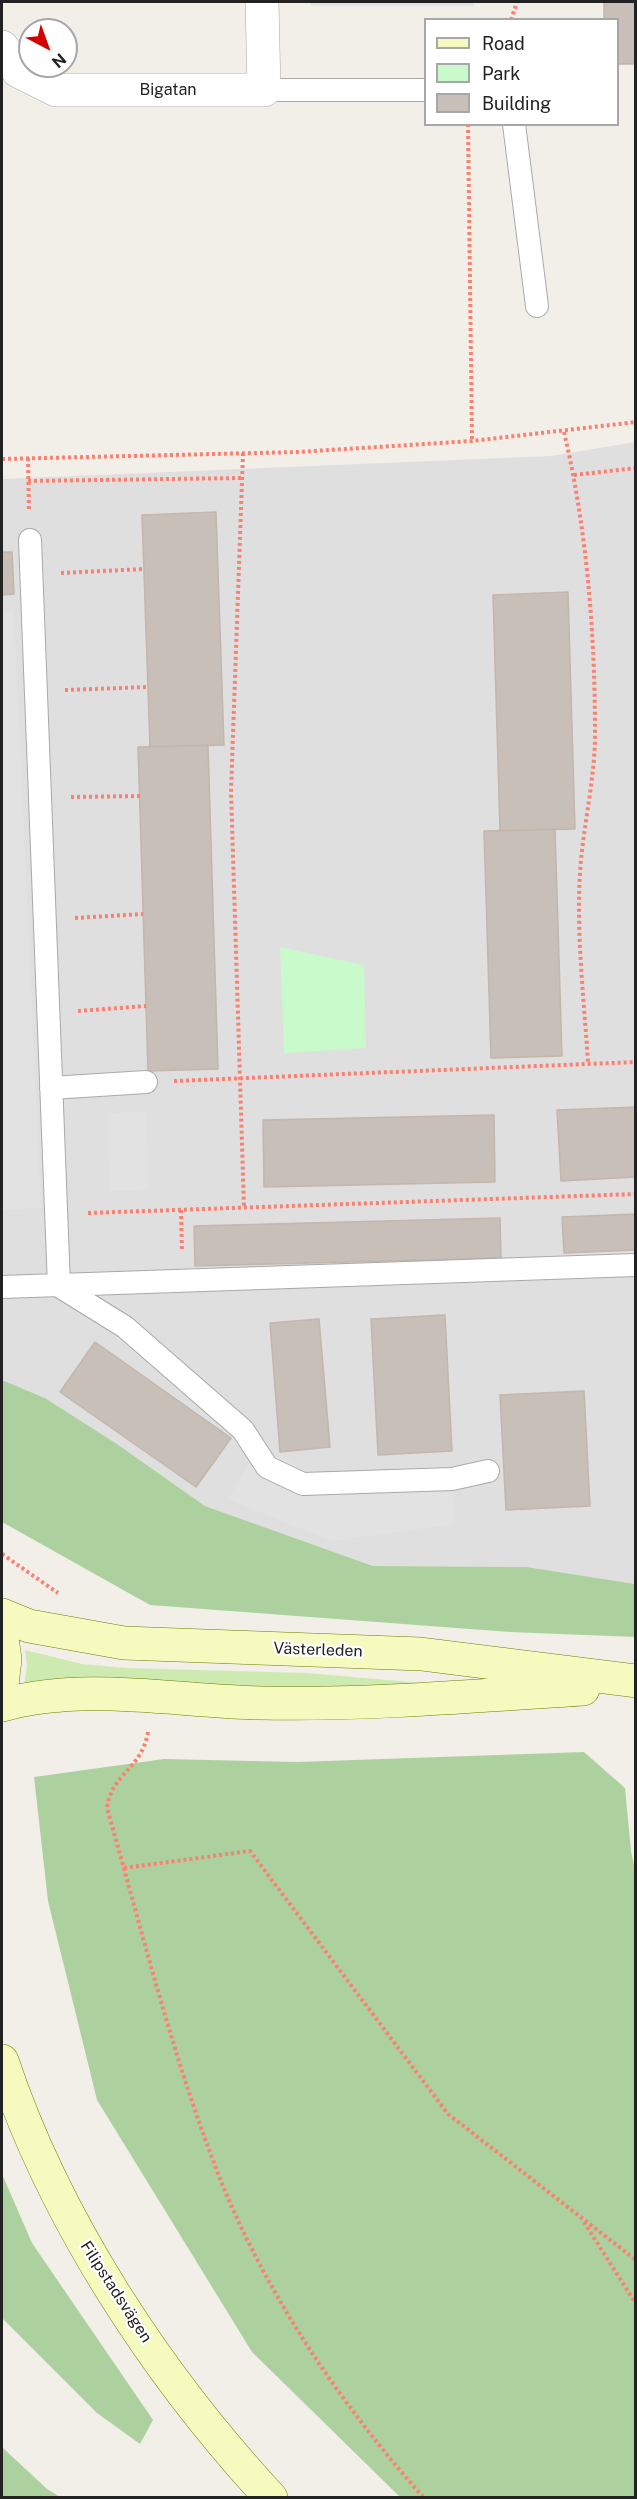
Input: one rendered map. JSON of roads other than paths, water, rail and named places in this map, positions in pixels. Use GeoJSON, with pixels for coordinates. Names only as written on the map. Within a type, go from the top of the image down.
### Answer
{"type":"FeatureCollection","features":[{"type":"Feature","properties":{"kind":"street"},"geometry":{"type":"LineString","coordinates":[[262,2],[264,90]]}},
{"type":"Feature","properties":{"kind":"street","name":"Bigatan"},"geometry":{"type":"LineString","coordinates":[[2,47],[18,71],[56,90],[264,90]]}},
{"type":"Feature","properties":{"kind":"street","name":"Västerleden"},"geometry":{"type":"LineString","coordinates":[[2,1615],[29,1626],[124,1643],[421,1654],[636,1683]]}},
{"type":"Feature","properties":{"kind":"street"},"geometry":{"type":"LineString","coordinates":[[2,1639],[5,1659],[2,1685]]}},
{"type":"Feature","properties":{"kind":"street","name":"Västerleden"},"geometry":{"type":"LineString","coordinates":[[2,1706],[28,1698],[128,1693],[259,1703],[415,1701],[636,1683]]}},
{"type":"Feature","properties":{"kind":"street","name":"Filipstadsvägen"},"geometry":{"type":"LineString","coordinates":[[2,2061],[38,2151],[79,2235],[131,2319],[238,2462],[271,2498]]}},
{"type":"Feature","properties":{"kind":"lane"},"geometry":{"type":"LineString","coordinates":[[264,90],[424,90]]}},
{"type":"Feature","properties":{"kind":"lane"},"geometry":{"type":"LineString","coordinates":[[514,126],[537,306]]}},
{"type":"Feature","properties":{"kind":"lane"},"geometry":{"type":"LineString","coordinates":[[30,540],[59,1286]]}},
{"type":"Feature","properties":{"kind":"lane"},"geometry":{"type":"LineString","coordinates":[[51,1088],[146,1082]]}},
{"type":"Feature","properties":{"kind":"lane"},"geometry":{"type":"LineString","coordinates":[[2,1287],[636,1265]]}},
{"type":"Feature","properties":{"kind":"lane"},"geometry":{"type":"LineString","coordinates":[[59,1286],[125,1328],[243,1430],[267,1467],[303,1484],[452,1479],[488,1471]]}}]}
